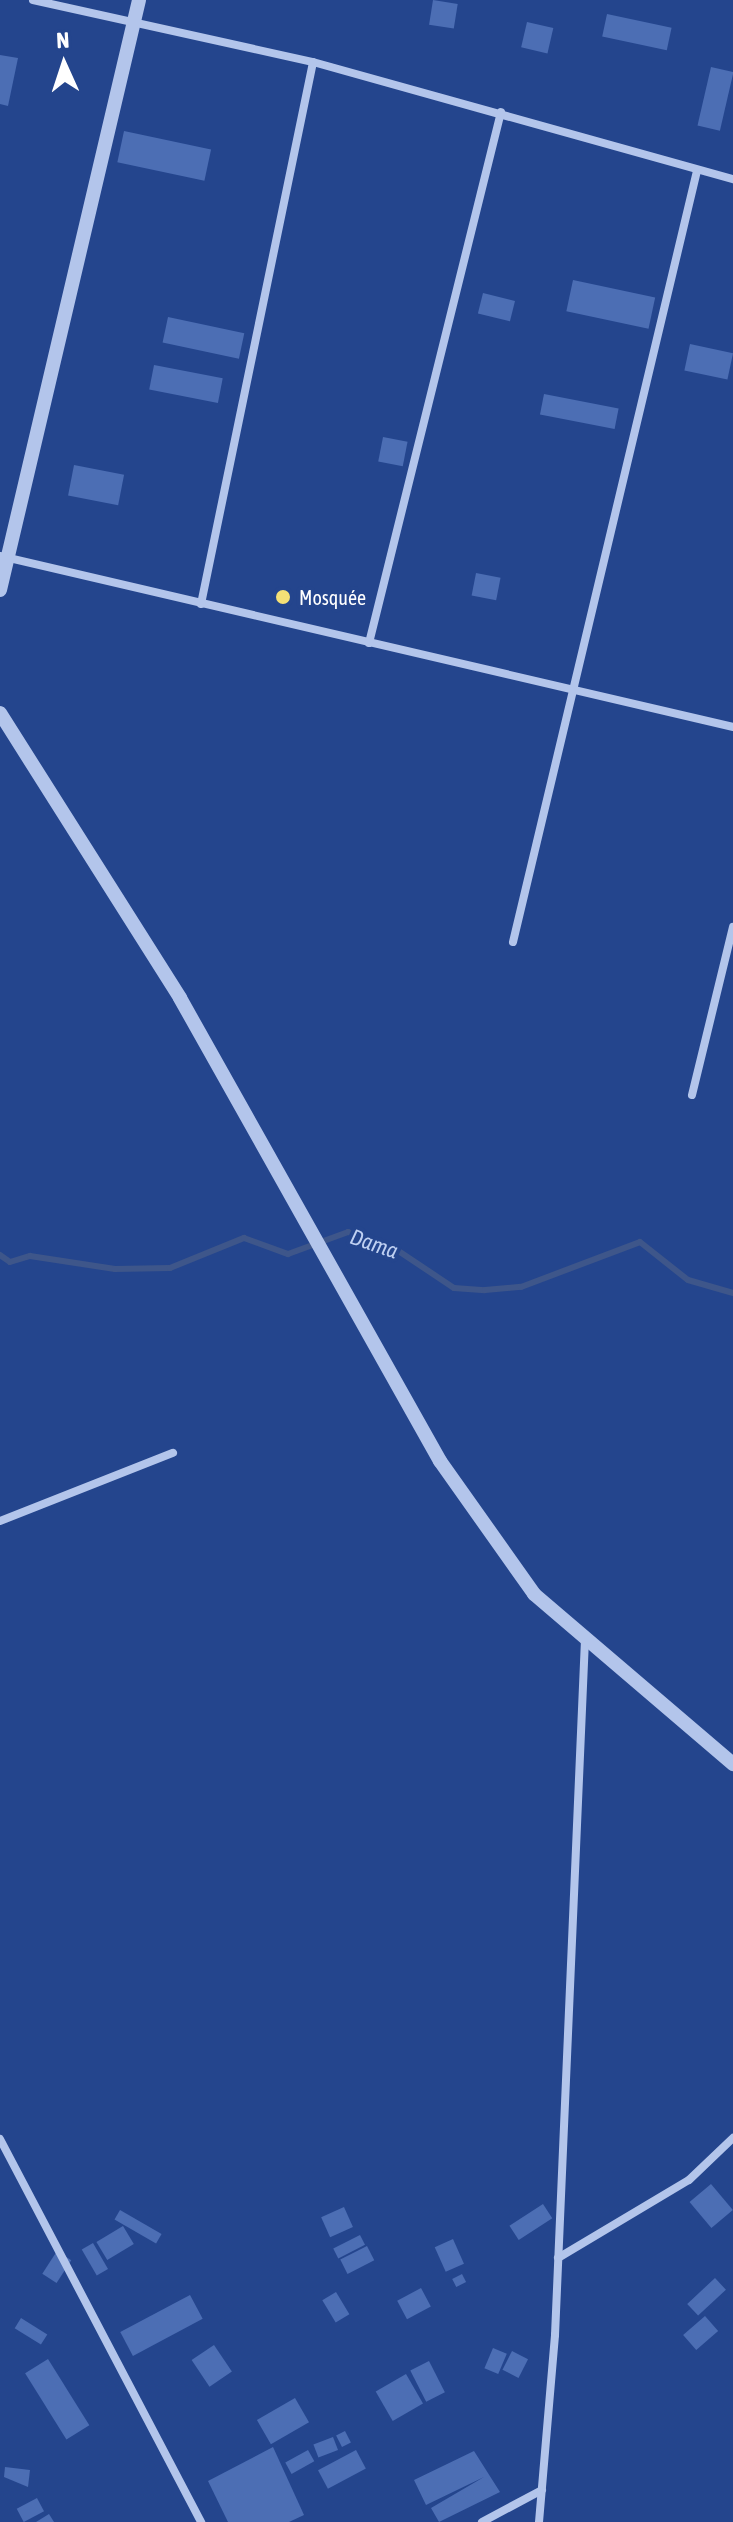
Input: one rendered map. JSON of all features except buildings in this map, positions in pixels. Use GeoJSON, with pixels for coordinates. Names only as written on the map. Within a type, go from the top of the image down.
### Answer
{"type":"FeatureCollection","features":[{"type":"Feature","properties":{"kind":"street"},"geometry":{"type":"LineString","coordinates":[[33,0],[133,27],[313,62],[733,179]]}},
{"type":"Feature","properties":{"kind":"street"},"geometry":{"type":"LineString","coordinates":[[0,590],[3,557],[139,0]]}},
{"type":"Feature","properties":{"kind":"street"},"geometry":{"type":"LineString","coordinates":[[201,604],[313,62]]}},
{"type":"Feature","properties":{"kind":"street"},"geometry":{"type":"LineString","coordinates":[[369,643],[501,112]]}},
{"type":"Feature","properties":{"kind":"street"},"geometry":{"type":"LineString","coordinates":[[513,942],[697,171]]}},
{"type":"Feature","properties":{"kind":"street"},"geometry":{"type":"LineString","coordinates":[[3,557],[733,727]]}},
{"type":"Feature","properties":{"kind":"street"},"geometry":{"type":"LineString","coordinates":[[0,713],[304,1211],[344,1290],[440,1461],[534,1594],[733,1764]]}},
{"type":"Feature","properties":{"kind":"street"},"geometry":{"type":"LineString","coordinates":[[692,1095],[733,927]]}},
{"type":"Feature","properties":{"kind":"street"},"geometry":{"type":"LineString","coordinates":[[0,1521],[173,1453]]}},
{"type":"Feature","properties":{"kind":"street"},"geometry":{"type":"LineString","coordinates":[[539,2522],[558,2258],[585,1639]]}},
{"type":"Feature","properties":{"kind":"street"},"geometry":{"type":"LineString","coordinates":[[558,2258],[689,2180],[733,2138]]}},
{"type":"Feature","properties":{"kind":"street"},"geometry":{"type":"LineString","coordinates":[[0,2139],[201,2522]]}},
{"type":"Feature","properties":{"kind":"street"},"geometry":{"type":"LineString","coordinates":[[482,2522],[542,2490]]}},
{"type":"Feature","properties":{"kind":"waterway","name":"Dama"},"geometry":{"type":"LineString","coordinates":[[0,1255],[10,1262],[30,1256],[115,1269],[170,1268],[244,1238],[288,1254],[348,1232],[394,1248],[454,1288],[485,1290],[521,1287],[640,1242],[688,1280],[733,1293]]}},
{"type":"Feature","properties":{"kind":"place","name":"Mosquée"},"geometry":{"type":"Point","coordinates":[283,597]}}]}
